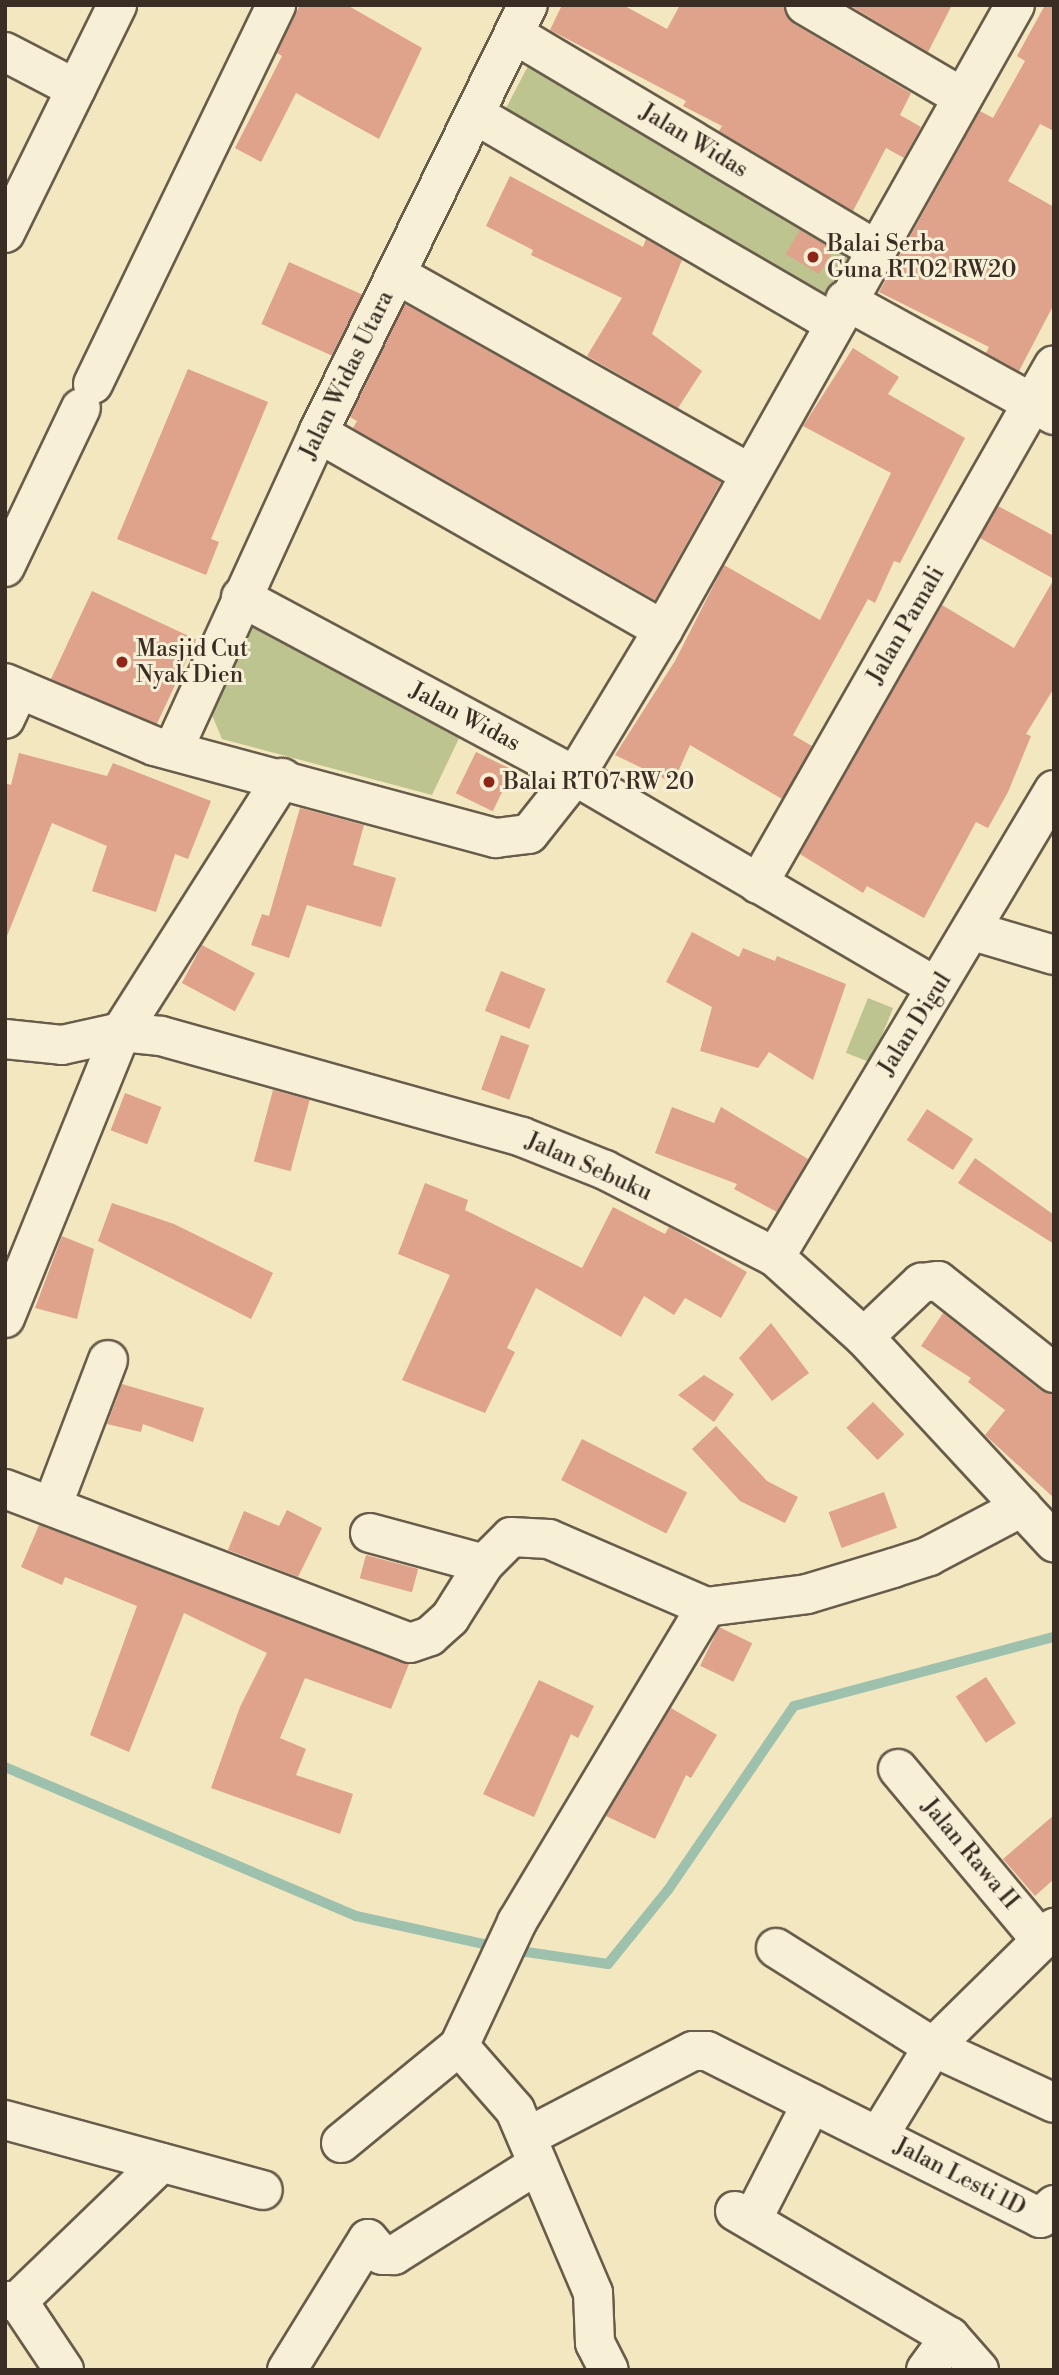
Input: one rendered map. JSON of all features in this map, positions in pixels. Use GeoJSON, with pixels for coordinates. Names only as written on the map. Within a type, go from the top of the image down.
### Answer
{"type":"FeatureCollection","features":[{"type":"Feature","properties":{"kind":"street"},"geometry":{"type":"LineString","coordinates":[[5,233],[117,5]]}},
{"type":"Feature","properties":{"kind":"street"},"geometry":{"type":"LineString","coordinates":[[5,567],[276,5]]}},
{"type":"Feature","properties":{"kind":"street"},"geometry":{"type":"LineString","coordinates":[[805,5],[962,97]]}},
{"type":"Feature","properties":{"kind":"street"},"geometry":{"type":"LineString","coordinates":[[9,699],[154,746],[174,748],[510,841],[529,834],[575,776],[663,630],[748,472],[1015,5]]}},
{"type":"Feature","properties":{"kind":"street","name":"Jalan Widas Utara"},"geometry":{"type":"LineString","coordinates":[[174,748],[318,433],[521,19]]}},
{"type":"Feature","properties":{"kind":"street","name":"Jalan Widas"},"geometry":{"type":"LineString","coordinates":[[521,19],[874,249]]}},
{"type":"Feature","properties":{"kind":"street"},"geometry":{"type":"LineString","coordinates":[[5,52],[76,89]]}},
{"type":"Feature","properties":{"kind":"street"},"geometry":{"type":"LineString","coordinates":[[476,115],[839,311],[1043,408]]}},
{"type":"Feature","properties":{"kind":"street"},"geometry":{"type":"LineString","coordinates":[[396,274],[748,472]]}},
{"type":"Feature","properties":{"kind":"street","name":"Jalan Pamali"},"geometry":{"type":"LineString","coordinates":[[758,884],[1043,408],[1054,365]]}},
{"type":"Feature","properties":{"kind":"street"},"geometry":{"type":"LineString","coordinates":[[318,433],[663,630]]}},
{"type":"Feature","properties":{"kind":"street","name":"Jalan Widas"},"geometry":{"type":"LineString","coordinates":[[241,597],[575,776],[936,987]]}},
{"type":"Feature","properties":{"kind":"street"},"geometry":{"type":"LineString","coordinates":[[5,1318],[121,1032],[282,778]]}},
{"type":"Feature","properties":{"kind":"street","name":"Jalan Digul"},"geometry":{"type":"LineString","coordinates":[[775,1257],[936,987],[973,931],[1054,790]]}},
{"type":"Feature","properties":{"kind":"street"},"geometry":{"type":"LineString","coordinates":[[973,931],[1054,955]]}},
{"type":"Feature","properties":{"kind":"street","name":"Jalan Sebuku"},"geometry":{"type":"LineString","coordinates":[[5,1039],[62,1045],[121,1032],[162,1036],[341,1082],[522,1136],[605,1170],[775,1257],[864,1337],[1054,1542]]}},
{"type":"Feature","properties":{"kind":"street"},"geometry":{"type":"LineString","coordinates":[[864,1337],[921,1283],[938,1281],[1054,1373]]}},
{"type":"Feature","properties":{"kind":"street"},"geometry":{"type":"LineString","coordinates":[[53,1504],[108,1360]]}},
{"type":"Feature","properties":{"kind":"street"},"geometry":{"type":"LineString","coordinates":[[5,1489],[53,1504],[410,1643],[430,1636],[450,1618],[485,1564],[511,1537],[549,1539],[706,1607],[807,1594],[893,1568],[929,1556],[1022,1507]]}},
{"type":"Feature","properties":{"kind":"street"},"geometry":{"type":"LineString","coordinates":[[370,1532],[485,1564]]}},
{"type":"Feature","properties":{"kind":"street"},"geometry":{"type":"LineString","coordinates":[[341,2143],[459,2046],[493,1980],[517,1922],[706,1607]]}},
{"type":"Feature","properties":{"kind":"street","name":"Jalan Rawa II"},"geometry":{"type":"LineString","coordinates":[[898,1769],[1047,1934]]}},
{"type":"Feature","properties":{"kind":"street","name":"Jalan Lesti 1D"},"geometry":{"type":"LineString","coordinates":[[1047,1934],[933,2047],[879,2135],[1040,2218],[1054,2206]]}},
{"type":"Feature","properties":{"kind":"street"},"geometry":{"type":"LineString","coordinates":[[776,1948],[933,2047],[1054,2103]]}},
{"type":"Feature","properties":{"kind":"street"},"geometry":{"type":"LineString","coordinates":[[459,2046],[515,2110],[593,2294],[595,2343],[609,2370]]}},
{"type":"Feature","properties":{"kind":"street"},"geometry":{"type":"LineString","coordinates":[[287,2370],[368,2239],[382,2255],[394,2255],[532,2151],[693,2050],[707,2051],[879,2135]]}},
{"type":"Feature","properties":{"kind":"street"},"geometry":{"type":"LineString","coordinates":[[812,2103],[743,2216],[950,2337],[979,2370]]}},
{"type":"Feature","properties":{"kind":"street"},"geometry":{"type":"LineString","coordinates":[[5,2120],[263,2190]]}},
{"type":"Feature","properties":{"kind":"street"},"geometry":{"type":"LineString","coordinates":[[64,2370],[12,2301],[161,2163]]}},
{"type":"Feature","properties":{"kind":"street"},"geometry":{"type":"LineString","coordinates":[[926,2370],[950,2337]]}},
{"type":"Feature","properties":{"kind":"green space"},"geometry":{"type":"Polygon","coordinates":[[[528,66],[538,67],[849,252],[851,262],[831,295],[825,297],[505,110],[528,66]]]}},
{"type":"Feature","properties":{"kind":"green space"},"geometry":{"type":"Polygon","coordinates":[[[260,621],[462,732],[432,795],[222,739],[209,708],[249,625],[260,621]]]}},
{"type":"Feature","properties":{"kind":"green space"},"geometry":{"type":"Polygon","coordinates":[[[868,998],[893,1008],[871,1063],[846,1053],[868,998]]]}},
{"type":"Feature","properties":{"kind":"building"},"geometry":{"type":"Polygon","coordinates":[[[300,5],[347,5],[422,48],[379,139],[296,93],[261,162],[235,148],[282,56],[277,53],[300,5]]]}},
{"type":"Feature","properties":{"kind":"building"},"geometry":{"type":"Polygon","coordinates":[[[562,5],[623,5],[667,29],[680,5],[783,5],[794,24],[911,93],[900,115],[921,127],[904,158],[886,148],[853,211],[719,131],[722,126],[683,106],[686,101],[550,30],[562,5]]]}},
{"type":"Feature","properties":{"kind":"building"},"geometry":{"type":"Polygon","coordinates":[[[849,5],[952,5],[928,52],[849,5]]]}},
{"type":"Feature","properties":{"kind":"building"},"geometry":{"type":"Polygon","coordinates":[[[1045,5],[1054,5],[1054,131],[1040,124],[1008,181],[1054,207],[1054,304],[1019,371],[986,353],[989,347],[879,292],[980,111],[993,118],[1025,61],[1017,56],[1045,5]]]}},
{"type":"Feature","properties":{"kind":"building"},"geometry":{"type":"Polygon","coordinates":[[[510,176],[643,247],[646,239],[682,260],[652,334],[702,371],[678,408],[587,356],[622,298],[531,255],[533,250],[486,226],[510,176]]]}},
{"type":"Feature","properties":{"kind":"building","name":"Balai Serba Guna RT02 RW20"},"geometry":{"type":"Polygon","coordinates":[[[800,230],[833,250],[819,274],[786,254],[800,230]]]}},
{"type":"Feature","properties":{"kind":"building"},"geometry":{"type":"Polygon","coordinates":[[[289,262],[362,295],[334,357],[261,324],[289,262]]]}},
{"type":"Feature","properties":{"kind":"building"},"geometry":{"type":"Polygon","coordinates":[[[405,304],[721,482],[655,600],[353,428],[357,421],[350,417],[405,304]]]}},
{"type":"Feature","properties":{"kind":"building"},"geometry":{"type":"Polygon","coordinates":[[[853,348],[899,377],[888,394],[965,438],[900,563],[894,561],[875,603],[868,599],[793,735],[812,746],[782,799],[690,745],[673,783],[615,755],[675,661],[724,565],[820,620],[891,473],[803,426],[853,348]]]}},
{"type":"Feature","properties":{"kind":"building"},"geometry":{"type":"Polygon","coordinates":[[[188,369],[268,402],[211,539],[219,542],[206,575],[117,539],[188,369]]]}},
{"type":"Feature","properties":{"kind":"building"},"geometry":{"type":"Polygon","coordinates":[[[998,506],[1054,536],[1054,579],[980,538],[998,506]]]}},
{"type":"Feature","properties":{"kind":"building"},"geometry":{"type":"Polygon","coordinates":[[[1054,579],[1054,688],[1026,734],[1031,736],[1008,792],[988,828],[976,822],[924,918],[867,886],[863,893],[800,854],[942,605],[1014,648],[1054,579]]]}},
{"type":"Feature","properties":{"kind":"building","name":"Masjid Cut Nyak Dien"},"geometry":{"type":"Polygon","coordinates":[[[92,591],[196,640],[155,728],[51,679],[92,591]]]}},
{"type":"Feature","properties":{"kind":"building","name":"Balai RT07 RW 20"},"geometry":{"type":"Polygon","coordinates":[[[476,752],[513,770],[493,811],[456,793],[476,752]]]}},
{"type":"Feature","properties":{"kind":"building"},"geometry":{"type":"Polygon","coordinates":[[[19,753],[107,776],[113,763],[211,801],[188,859],[175,854],[156,912],[92,891],[107,846],[52,823],[5,941],[5,783],[11,785],[19,753]]]}},
{"type":"Feature","properties":{"kind":"building"},"geometry":{"type":"Polygon","coordinates":[[[300,808],[364,825],[353,865],[396,878],[381,927],[307,905],[289,958],[251,945],[262,914],[269,916],[300,808]]]}},
{"type":"Feature","properties":{"kind":"building"},"geometry":{"type":"Polygon","coordinates":[[[692,932],[739,957],[743,948],[775,961],[777,956],[846,984],[813,1080],[769,1052],[758,1068],[700,1051],[712,1007],[666,982],[692,932]]]}},
{"type":"Feature","properties":{"kind":"building"},"geometry":{"type":"Polygon","coordinates":[[[202,945],[255,973],[235,1011],[182,983],[202,945]]]}},
{"type":"Feature","properties":{"kind":"building"},"geometry":{"type":"Polygon","coordinates":[[[501,971],[546,989],[529,1029],[485,1011],[501,971]]]}},
{"type":"Feature","properties":{"kind":"building"},"geometry":{"type":"Polygon","coordinates":[[[501,1035],[529,1045],[509,1100],[481,1090],[501,1035]]]}},
{"type":"Feature","properties":{"kind":"building"},"geometry":{"type":"Polygon","coordinates":[[[273,1090],[310,1100],[291,1171],[254,1161],[273,1090]]]}},
{"type":"Feature","properties":{"kind":"building"},"geometry":{"type":"Polygon","coordinates":[[[125,1093],[161,1107],[147,1144],[111,1130],[125,1093]]]}},
{"type":"Feature","properties":{"kind":"building"},"geometry":{"type":"Polygon","coordinates":[[[672,1107],[714,1123],[721,1107],[808,1159],[777,1212],[734,1189],[737,1184],[655,1153],[672,1107]]]}},
{"type":"Feature","properties":{"kind":"building"},"geometry":{"type":"Polygon","coordinates":[[[927,1109],[973,1139],[953,1170],[907,1140],[927,1109]]]}},
{"type":"Feature","properties":{"kind":"building"},"geometry":{"type":"Polygon","coordinates":[[[975,1158],[1054,1215],[1054,1244],[958,1183],[975,1158]]]}},
{"type":"Feature","properties":{"kind":"building"},"geometry":{"type":"Polygon","coordinates":[[[425,1183],[468,1200],[465,1210],[582,1268],[613,1207],[665,1234],[669,1227],[747,1272],[721,1318],[685,1298],[674,1315],[644,1296],[621,1337],[536,1288],[507,1348],[515,1352],[485,1413],[402,1380],[450,1275],[398,1254],[425,1183]]]}},
{"type":"Feature","properties":{"kind":"building"},"geometry":{"type":"Polygon","coordinates":[[[112,1203],[174,1224],[273,1273],[251,1319],[98,1241],[112,1203]]]}},
{"type":"Feature","properties":{"kind":"building"},"geometry":{"type":"Polygon","coordinates":[[[62,1236],[94,1249],[77,1319],[35,1308],[62,1236]]]}},
{"type":"Feature","properties":{"kind":"building"},"geometry":{"type":"Polygon","coordinates":[[[943,1313],[1040,1390],[1054,1394],[1054,1498],[985,1435],[1005,1410],[968,1382],[971,1378],[921,1346],[943,1313]]]}},
{"type":"Feature","properties":{"kind":"building"},"geometry":{"type":"Polygon","coordinates":[[[771,1323],[809,1373],[772,1401],[739,1358],[771,1323]]]}},
{"type":"Feature","properties":{"kind":"building"},"geometry":{"type":"Polygon","coordinates":[[[704,1375],[734,1394],[714,1422],[678,1395],[704,1375]]]}},
{"type":"Feature","properties":{"kind":"building"},"geometry":{"type":"Polygon","coordinates":[[[122,1384],[204,1408],[193,1442],[143,1424],[141,1432],[107,1424],[122,1384]]]}},
{"type":"Feature","properties":{"kind":"building"},"geometry":{"type":"Polygon","coordinates":[[[873,1402],[904,1434],[878,1460],[846,1428],[873,1402]]]}},
{"type":"Feature","properties":{"kind":"building"},"geometry":{"type":"Polygon","coordinates":[[[716,1426],[767,1481],[798,1497],[785,1523],[740,1501],[692,1449],[716,1426]]]}},
{"type":"Feature","properties":{"kind":"building"},"geometry":{"type":"Polygon","coordinates":[[[582,1439],[687,1493],[666,1534],[561,1480],[582,1439]]]}},
{"type":"Feature","properties":{"kind":"building"},"geometry":{"type":"Polygon","coordinates":[[[884,1492],[897,1528],[842,1548],[829,1512],[884,1492]]]}},
{"type":"Feature","properties":{"kind":"building"},"geometry":{"type":"Polygon","coordinates":[[[287,1510],[322,1528],[298,1577],[228,1550],[244,1511],[279,1526],[287,1510]]]}},
{"type":"Feature","properties":{"kind":"building"},"geometry":{"type":"Polygon","coordinates":[[[39,1525],[409,1664],[391,1709],[305,1678],[280,1738],[306,1749],[296,1775],[353,1794],[340,1834],[211,1788],[240,1707],[267,1653],[184,1613],[129,1752],[90,1735],[137,1606],[65,1577],[62,1585],[21,1567],[39,1525]]]}},
{"type":"Feature","properties":{"kind":"building"},"geometry":{"type":"Polygon","coordinates":[[[366,1555],[418,1569],[412,1592],[360,1578],[366,1555]]]}},
{"type":"Feature","properties":{"kind":"building"},"geometry":{"type":"Polygon","coordinates":[[[719,1627],[752,1643],[733,1682],[700,1666],[719,1627]]]}},
{"type":"Feature","properties":{"kind":"building"},"geometry":{"type":"Polygon","coordinates":[[[986,1677],[1016,1723],[986,1743],[956,1697],[986,1677]]]}},
{"type":"Feature","properties":{"kind":"building"},"geometry":{"type":"Polygon","coordinates":[[[539,1680],[594,1706],[578,1738],[571,1734],[534,1817],[483,1794],[539,1680]]]}},
{"type":"Feature","properties":{"kind":"building"},"geometry":{"type":"Polygon","coordinates":[[[671,1708],[717,1735],[691,1778],[686,1775],[655,1839],[606,1816],[671,1708]]]}},
{"type":"Feature","properties":{"kind":"building"},"geometry":{"type":"Polygon","coordinates":[[[1054,1815],[1054,1879],[1035,1896],[1003,1859],[1054,1815]]]}},
{"type":"Feature","properties":{"kind":"waterway"},"geometry":{"type":"LineString","coordinates":[[513,1950],[608,1964],[668,1890],[794,1706],[1054,1637]]}},
{"type":"Feature","properties":{"kind":"waterway"},"geometry":{"type":"LineString","coordinates":[[5,1767],[356,1916],[497,1947]]}},
{"type":"Feature","properties":{"kind":"place","name":"Balai Serba Guna RT02 RW20"},"geometry":{"type":"Point","coordinates":[813,257]}},
{"type":"Feature","properties":{"kind":"place","name":"Masjid Cut Nyak Dien"},"geometry":{"type":"Point","coordinates":[122,662]}},
{"type":"Feature","properties":{"kind":"place","name":"Balai RT07 RW 20"},"geometry":{"type":"Point","coordinates":[489,782]}}]}
